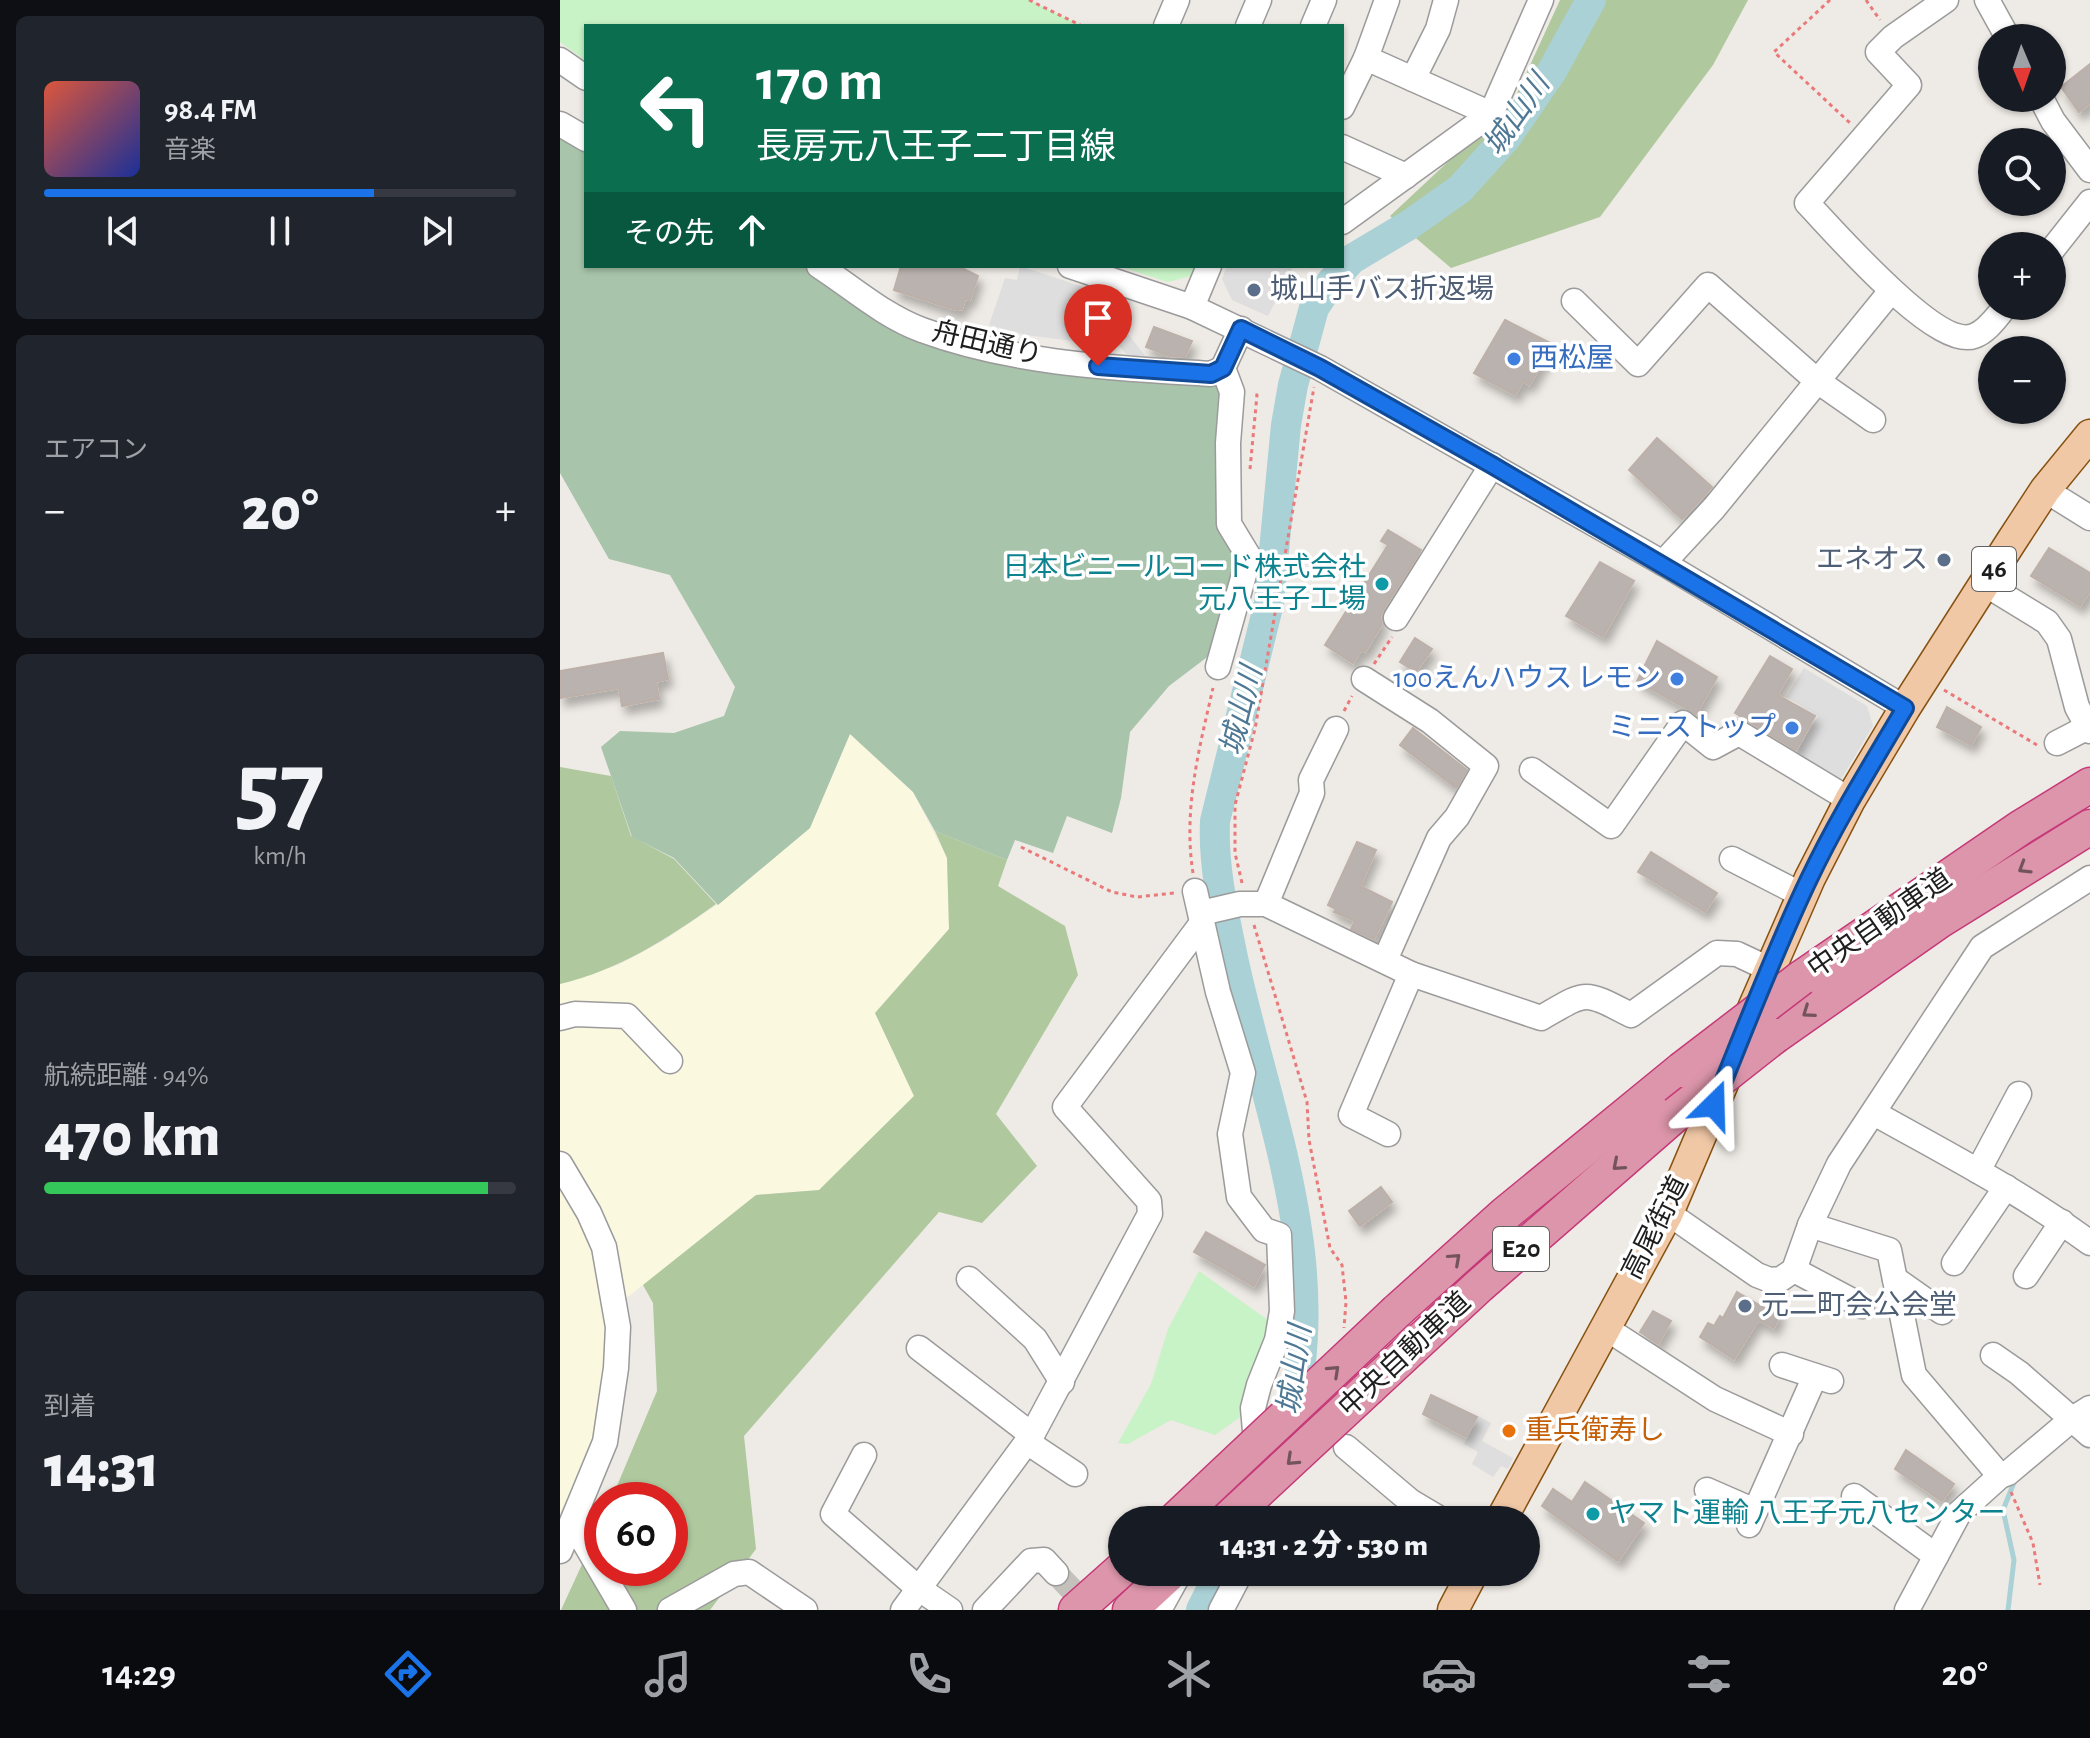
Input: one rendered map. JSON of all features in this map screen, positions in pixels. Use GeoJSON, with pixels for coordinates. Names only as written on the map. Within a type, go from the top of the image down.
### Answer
{"type":"FeatureCollection","features":[{"type":"Feature","properties":{"kind":"highway","name":"中央自動車道"},"geometry":{"type":"LineString","coordinates":[[1190,1506],[1505,1214],[1681,1070],[1801,978],[2020,828],[2090,785]]}},
{"type":"Feature","properties":{"kind":"highway","name":"中央自動車道"},"geometry":{"type":"LineString","coordinates":[[1242,1506],[1479,1286],[1676,1114],[1775,1036],[1939,921],[2090,827]]}},
{"type":"Feature","properties":{"kind":"highway"},"geometry":{"type":"LineString","coordinates":[[1076,1610],[1108,1581]]}},
{"type":"Feature","properties":{"kind":"highway"},"geometry":{"type":"LineString","coordinates":[[1143,1606],[1159,1586]]}},
{"type":"Feature","properties":{"kind":"main road","name":"高尾街道"},"geometry":{"type":"LineString","coordinates":[[1508,1506],[1668,1213],[1769,969],[1850,800],[1905,708],[2045,490],[2090,435]]}},
{"type":"Feature","properties":{"kind":"main road"},"geometry":{"type":"LineString","coordinates":[[1453,1610],[1466,1586]]}},
{"type":"Feature","properties":{"kind":"street"},"geometry":{"type":"LineString","coordinates":[[1167,24],[1177,0]]}},
{"type":"Feature","properties":{"kind":"street"},"geometry":{"type":"LineString","coordinates":[[1249,24],[1259,0]]}},
{"type":"Feature","properties":{"kind":"street"},"geometry":{"type":"LineString","coordinates":[[1314,24],[1324,0]]}},
{"type":"Feature","properties":{"kind":"street"},"geometry":{"type":"LineString","coordinates":[[1344,103],[1366,58],[1387,0]]}},
{"type":"Feature","properties":{"kind":"street"},"geometry":{"type":"LineString","coordinates":[[1413,79],[1438,29],[1446,0]]}},
{"type":"Feature","properties":{"kind":"street"},"geometry":{"type":"LineString","coordinates":[[1344,221],[1491,114],[1541,0]]}},
{"type":"Feature","properties":{"kind":"street"},"geometry":{"type":"LineString","coordinates":[[1946,0],[1893,37],[1878,52],[1909,85],[1807,203],[1891,291],[1948,334],[1973,336],[1994,320]]}},
{"type":"Feature","properties":{"kind":"street"},"geometry":{"type":"LineString","coordinates":[[1987,0],[2000,24]]}},
{"type":"Feature","properties":{"kind":"street"},"geometry":{"type":"LineString","coordinates":[[1366,58],[1491,114]]}},
{"type":"Feature","properties":{"kind":"street"},"geometry":{"type":"LineString","coordinates":[[560,60],[584,77]]}},
{"type":"Feature","properties":{"kind":"street"},"geometry":{"type":"LineString","coordinates":[[2048,112],[2090,170]]}},
{"type":"Feature","properties":{"kind":"street"},"geometry":{"type":"LineString","coordinates":[[560,124],[584,138]]}},
{"type":"Feature","properties":{"kind":"street"},"geometry":{"type":"LineString","coordinates":[[1344,148],[1406,176]]}},
{"type":"Feature","properties":{"kind":"street"},"geometry":{"type":"LineString","coordinates":[[2066,232],[2090,202]]}},
{"type":"Feature","properties":{"kind":"street","name":"舟田通り"},"geometry":{"type":"LineString","coordinates":[[822,268],[880,309],[921,330],[995,351],[1140,370],[1211,374],[1223,368]]}},
{"type":"Feature","properties":{"kind":"street"},"geometry":{"type":"LineString","coordinates":[[1076,268],[1192,307],[1273,344],[1318,375],[1492,465],[1663,563],[1905,708]]}},
{"type":"Feature","properties":{"kind":"street"},"geometry":{"type":"LineString","coordinates":[[1192,307],[1208,268]]}},
{"type":"Feature","properties":{"kind":"street"},"geometry":{"type":"LineString","coordinates":[[1574,301],[1638,364],[1708,285],[1816,380],[1873,420]]}},
{"type":"Feature","properties":{"kind":"street"},"geometry":{"type":"LineString","coordinates":[[1663,563],[1714,508],[1891,291]]}},
{"type":"Feature","properties":{"kind":"street"},"geometry":{"type":"LineString","coordinates":[[1218,667],[1249,557],[1229,524],[1228,443],[1232,392],[1223,368],[1241,329]]}},
{"type":"Feature","properties":{"kind":"street"},"geometry":{"type":"LineString","coordinates":[[1396,618],[1492,465]]}},
{"type":"Feature","properties":{"kind":"street"},"geometry":{"type":"LineString","coordinates":[[2045,490],[2090,518]]}},
{"type":"Feature","properties":{"kind":"street"},"geometry":{"type":"LineString","coordinates":[[1985,584],[2047,622],[2059,639],[2077,707],[2089,728],[2057,743]]}},
{"type":"Feature","properties":{"kind":"street"},"geometry":{"type":"LineString","coordinates":[[1364,679],[1430,721],[1486,766],[1457,817],[1439,838],[1385,960]]}},
{"type":"Feature","properties":{"kind":"street"},"geometry":{"type":"LineString","coordinates":[[1532,770],[1611,826],[1683,723],[1713,747],[1739,733],[1850,800]]}},
{"type":"Feature","properties":{"kind":"street"},"geometry":{"type":"LineString","coordinates":[[1251,904],[1312,793],[1311,780],[1336,729]]}},
{"type":"Feature","properties":{"kind":"street"},"geometry":{"type":"LineString","coordinates":[[1732,859],[1802,895]]}},
{"type":"Feature","properties":{"kind":"street"},"geometry":{"type":"LineString","coordinates":[[1668,1213],[1757,1275],[1770,1280],[1781,1279],[1794,1270],[1810,1225],[1839,1164],[1982,947],[2090,878]]}},
{"type":"Feature","properties":{"kind":"street"},"geometry":{"type":"LineString","coordinates":[[903,1610],[1030,1438],[1150,1214],[1149,1201],[1065,1107],[1201,910],[1251,904],[1385,960],[1411,974],[1541,1018],[1580,996],[1595,997],[1631,1015],[1717,953],[1737,954],[1769,969]]}},
{"type":"Feature","properties":{"kind":"street"},"geometry":{"type":"LineString","coordinates":[[1201,910],[1218,992],[1243,1073],[1230,1134],[1239,1197],[1264,1230],[1279,1235],[1282,1311],[1277,1340],[1253,1408],[1257,1454],[1248,1474],[1219,1506]]}},
{"type":"Feature","properties":{"kind":"street"},"geometry":{"type":"LineString","coordinates":[[1388,1134],[1351,1115],[1411,974]]}},
{"type":"Feature","properties":{"kind":"street"},"geometry":{"type":"LineString","coordinates":[[560,1018],[575,1014],[627,1016],[670,1061]]}},
{"type":"Feature","properties":{"kind":"street"},"geometry":{"type":"LineString","coordinates":[[1978,1171],[2019,1094]]}},
{"type":"Feature","properties":{"kind":"street"},"geometry":{"type":"LineString","coordinates":[[1874,1113],[2006,1187],[2090,1243]]}},
{"type":"Feature","properties":{"kind":"street"},"geometry":{"type":"LineString","coordinates":[[560,1164],[589,1213],[604,1247],[618,1327],[616,1368],[605,1442],[572,1491],[573,1523],[560,1551]]}},
{"type":"Feature","properties":{"kind":"street"},"geometry":{"type":"LineString","coordinates":[[1954,1263],[2006,1187]]}},
{"type":"Feature","properties":{"kind":"street"},"geometry":{"type":"LineString","coordinates":[[2026,1276],[2062,1222]]}},
{"type":"Feature","properties":{"kind":"street"},"geometry":{"type":"LineString","coordinates":[[1810,1225],[1889,1250],[1914,1375],[2000,1476]]}},
{"type":"Feature","properties":{"kind":"street"},"geometry":{"type":"LineString","coordinates":[[1794,1270],[1862,1306]]}},
{"type":"Feature","properties":{"kind":"street"},"geometry":{"type":"LineString","coordinates":[[969,1279],[1035,1339],[1062,1382]]}},
{"type":"Feature","properties":{"kind":"street"},"geometry":{"type":"LineString","coordinates":[[1895,1279],[1942,1312]]}},
{"type":"Feature","properties":{"kind":"street"},"geometry":{"type":"LineString","coordinates":[[1604,1327],[1715,1399],[1791,1434]]}},
{"type":"Feature","properties":{"kind":"street"},"geometry":{"type":"LineString","coordinates":[[919,1348],[1075,1474]]}},
{"type":"Feature","properties":{"kind":"street"},"geometry":{"type":"LineString","coordinates":[[1907,1610],[1959,1513],[2000,1476],[2082,1422],[1993,1355]]}},
{"type":"Feature","properties":{"kind":"street"},"geometry":{"type":"LineString","coordinates":[[1707,1490],[1752,1518],[1791,1434],[1823,1379],[1782,1365]]}},
{"type":"Feature","properties":{"kind":"street"},"geometry":{"type":"LineString","coordinates":[[1346,1447],[1418,1506]]}},
{"type":"Feature","properties":{"kind":"street"},"geometry":{"type":"LineString","coordinates":[[864,1455],[833,1514],[918,1588],[950,1610]]}},
{"type":"Feature","properties":{"kind":"street"},"geometry":{"type":"LineString","coordinates":[[1854,1496],[1936,1556]]}},
{"type":"Feature","properties":{"kind":"street"},"geometry":{"type":"LineString","coordinates":[[573,1523],[624,1610]]}},
{"type":"Feature","properties":{"kind":"street"},"geometry":{"type":"LineString","coordinates":[[985,1610],[1031,1561],[1044,1560],[1056,1573]]}},
{"type":"Feature","properties":{"kind":"street"},"geometry":{"type":"LineString","coordinates":[[670,1610],[734,1574],[749,1572],[805,1610]]}},
{"type":"Feature","properties":{"kind":"street"},"geometry":{"type":"LineString","coordinates":[[1143,1606],[1165,1586]]}},
{"type":"Feature","properties":{"kind":"street"},"geometry":{"type":"LineString","coordinates":[[1221,1610],[1234,1586]]}},
{"type":"Feature","properties":{"kind":"path"},"geometry":{"type":"LineString","coordinates":[[1029,0],[1078,24]]}},
{"type":"Feature","properties":{"kind":"path"},"geometry":{"type":"LineString","coordinates":[[1830,0],[1774,52],[1865,137]]}},
{"type":"Feature","properties":{"kind":"path"},"geometry":{"type":"LineString","coordinates":[[1866,0],[1893,37]]}},
{"type":"Feature","properties":{"kind":"path"},"geometry":{"type":"LineString","coordinates":[[1318,375],[1312,393],[1255,729],[1235,805],[1235,853],[1307,1102],[1309,1140],[1330,1248],[1342,1265]]}},
{"type":"Feature","properties":{"kind":"path"},"geometry":{"type":"LineString","coordinates":[[1232,392],[1257,395],[1250,474]]}},
{"type":"Feature","properties":{"kind":"path"},"geometry":{"type":"LineString","coordinates":[[1021,847],[1112,892],[1201,910],[1189,842],[1191,796],[1218,667]]}},
{"type":"Feature","properties":{"kind":"path"},"geometry":{"type":"LineString","coordinates":[[1944,690],[2042,748],[2057,743]]}},
{"type":"Feature","properties":{"kind":"path"},"geometry":{"type":"LineString","coordinates":[[2014,1497],[2033,1543],[2040,1585]]}},
{"type":"Feature","properties":{"kind":"shaded area"},"geometry":{"type":"Polygon","coordinates":[[[1020,268],[1026,268],[1131,303],[1122,326],[1156,370],[1140,370],[1120,347],[1026,335],[989,325],[1005,278],[1017,280],[1020,268]]]}},
{"type":"Feature","properties":{"kind":"shaded area","name":"城山手バス折返場"},"geometry":{"type":"Polygon","coordinates":[[[1226,268],[1292,268],[1268,316],[1232,300],[1222,279],[1226,268]]]}},
{"type":"Feature","properties":{"kind":"shaded area"},"geometry":{"type":"Polygon","coordinates":[[[1804,668],[1867,706],[1873,726],[1834,791],[1790,764],[1818,716],[1786,697],[1804,668]]]}},
{"type":"Feature","properties":{"kind":"shaded area"},"geometry":{"type":"Polygon","coordinates":[[[850,734],[913,792],[947,858],[949,929],[875,1013],[914,1096],[819,1190],[756,1195],[619,1304],[626,1342],[591,1450],[560,1513],[560,984],[618,965],[663,941],[718,904],[810,828],[850,734]]]}},
{"type":"Feature","properties":{"kind":"shaded area"},"geometry":{"type":"Polygon","coordinates":[[[1478,1416],[1491,1423],[1482,1441],[1513,1458],[1508,1469],[1501,1466],[1493,1477],[1472,1464],[1478,1452],[1464,1444],[1478,1416]]]}},
{"type":"Feature","properties":{"kind":"green space"},"geometry":{"type":"Polygon","coordinates":[[[560,0],[1029,0],[1078,24],[584,24],[584,60],[560,42],[560,0]]]}},
{"type":"Feature","properties":{"kind":"green space"},"geometry":{"type":"Polygon","coordinates":[[[1560,0],[1748,0],[1713,65],[1600,217],[1451,268],[1390,216],[1514,100],[1560,0]]]}},
{"type":"Feature","properties":{"kind":"green space"},"geometry":{"type":"Polygon","coordinates":[[[560,124],[584,138],[584,268],[822,268],[921,330],[1227,379],[1245,560],[1227,642],[1169,686],[1130,732],[1121,798],[1112,833],[1067,816],[1053,853],[1015,840],[1007,860],[935,831],[913,792],[850,734],[810,828],[718,905],[674,858],[632,837],[601,747],[620,731],[674,733],[724,716],[735,687],[670,575],[609,559],[560,473],[560,124]]]}},
{"type":"Feature","properties":{"kind":"green space"},"geometry":{"type":"Polygon","coordinates":[[[1124,268],[1194,268],[1191,276],[1168,282],[1124,268]]]}},
{"type":"Feature","properties":{"kind":"green space"},"geometry":{"type":"Polygon","coordinates":[[[560,767],[611,776],[631,836],[674,859],[716,904],[642,952],[602,971],[560,984],[560,767]]]}},
{"type":"Feature","properties":{"kind":"green space"},"geometry":{"type":"Polygon","coordinates":[[[935,831],[1007,860],[998,886],[1065,926],[1078,975],[996,1114],[1037,1166],[982,1223],[939,1212],[744,1436],[756,1549],[710,1610],[561,1610],[584,1560],[584,1586],[688,1586],[688,1482],[619,1482],[657,1391],[653,1303],[643,1285],[756,1195],[819,1190],[914,1096],[875,1013],[949,929],[947,858],[935,831]]]}},
{"type":"Feature","properties":{"kind":"green space"},"geometry":{"type":"Polygon","coordinates":[[[1199,1271],[1279,1328],[1253,1408],[1215,1435],[1171,1420],[1128,1444],[1118,1443],[1151,1384],[1168,1329],[1199,1271]]]}},
{"type":"Feature","properties":{"kind":"building"},"geometry":{"type":"Polygon","coordinates":[[[2090,64],[2090,103],[2079,112],[2066,94],[2066,83],[2090,64]]]}},
{"type":"Feature","properties":{"kind":"building"},"geometry":{"type":"Polygon","coordinates":[[[900,268],[962,268],[978,276],[970,300],[965,299],[962,309],[956,310],[894,290],[900,268]]]}},
{"type":"Feature","properties":{"kind":"building","name":"西松屋"},"geometry":{"type":"Polygon","coordinates":[[[1505,320],[1554,345],[1529,385],[1523,381],[1515,395],[1474,373],[1505,320]]]}},
{"type":"Feature","properties":{"kind":"building"},"geometry":{"type":"Polygon","coordinates":[[[1154,327],[1192,341],[1185,357],[1169,356],[1146,347],[1154,327]]]}},
{"type":"Feature","properties":{"kind":"building"},"geometry":{"type":"Polygon","coordinates":[[[1657,438],[1712,487],[1682,519],[1629,470],[1657,438]]]}},
{"type":"Feature","properties":{"kind":"building","name":"日本ビニールコード株式会社 元八王子工場"},"geometry":{"type":"Polygon","coordinates":[[[1388,530],[1421,550],[1383,610],[1380,617],[1382,624],[1365,652],[1361,650],[1353,663],[1325,645],[1388,545],[1381,541],[1388,530]]]}},
{"type":"Feature","properties":{"kind":"building"},"geometry":{"type":"Polygon","coordinates":[[[2049,548],[2090,573],[2090,591],[2080,606],[2031,576],[2049,548]]]}},
{"type":"Feature","properties":{"kind":"building"},"geometry":{"type":"Polygon","coordinates":[[[1600,562],[1634,581],[1603,637],[1566,616],[1600,562]]]}},
{"type":"Feature","properties":{"kind":"building"},"geometry":{"type":"Polygon","coordinates":[[[1415,638],[1432,649],[1416,672],[1400,662],[1415,638]]]}},
{"type":"Feature","properties":{"kind":"building","name":"100えんハウス レモン"},"geometry":{"type":"Polygon","coordinates":[[[1657,641],[1717,677],[1696,714],[1637,681],[1657,641]]]}},
{"type":"Feature","properties":{"kind":"building"},"geometry":{"type":"Polygon","coordinates":[[[663,653],[668,679],[656,682],[659,699],[622,706],[619,688],[560,698],[560,671],[663,653]]]}},
{"type":"Feature","properties":{"kind":"building"},"geometry":{"type":"Polygon","coordinates":[[[1770,656],[1792,669],[1777,695],[1815,716],[1796,750],[1735,713],[1770,656]]]}},
{"type":"Feature","properties":{"kind":"building"},"geometry":{"type":"Polygon","coordinates":[[[1947,707],[1981,727],[1971,745],[1937,727],[1947,707]]]}},
{"type":"Feature","properties":{"kind":"building"},"geometry":{"type":"Polygon","coordinates":[[[1413,728],[1467,770],[1456,788],[1400,745],[1413,728]]]}},
{"type":"Feature","properties":{"kind":"building"},"geometry":{"type":"Polygon","coordinates":[[[1357,842],[1376,850],[1360,886],[1392,902],[1374,939],[1351,929],[1355,921],[1334,912],[1336,909],[1328,905],[1357,842]]]}},
{"type":"Feature","properties":{"kind":"building"},"geometry":{"type":"Polygon","coordinates":[[[1651,852],[1717,893],[1705,912],[1638,872],[1651,852]]]}},
{"type":"Feature","properties":{"kind":"building"},"geometry":{"type":"Polygon","coordinates":[[[1381,1187],[1392,1202],[1360,1226],[1349,1211],[1381,1187]]]}},
{"type":"Feature","properties":{"kind":"building"},"geometry":{"type":"Polygon","coordinates":[[[1206,1232],[1265,1265],[1254,1286],[1194,1252],[1206,1232]]]}},
{"type":"Feature","properties":{"kind":"building"},"geometry":{"type":"Polygon","coordinates":[[[1737,1292],[1768,1310],[1770,1306],[1781,1312],[1774,1328],[1758,1320],[1734,1359],[1700,1337],[1708,1323],[1714,1326],[1720,1316],[1723,1318],[1737,1292]]]}},
{"type":"Feature","properties":{"kind":"building"},"geometry":{"type":"Polygon","coordinates":[[[1653,1311],[1671,1321],[1658,1344],[1640,1332],[1653,1311]]]}},
{"type":"Feature","properties":{"kind":"building"},"geometry":{"type":"Polygon","coordinates":[[[1431,1395],[1477,1417],[1466,1437],[1423,1414],[1431,1395]]]}},
{"type":"Feature","properties":{"kind":"building"},"geometry":{"type":"Polygon","coordinates":[[[1906,1450],[1954,1484],[1942,1501],[1895,1469],[1906,1450]]]}},
{"type":"Feature","properties":{"kind":"building","name":"ヤマト運輸 八王子元八センター"},"geometry":{"type":"Polygon","coordinates":[[[1585,1482],[1644,1523],[1618,1561],[1542,1506],[1553,1489],[1572,1502],[1585,1482]]]}},
{"type":"Feature","properties":{"kind":"waterway","name":"城山川"},"geometry":{"type":"LineString","coordinates":[[1344,268],[1352,259],[1409,225],[1460,189],[1506,138],[1552,71],[1591,0]]}},
{"type":"Feature","properties":{"kind":"waterway","name":"城山川"},"geometry":{"type":"LineString","coordinates":[[1262,1484],[1289,1423],[1301,1364],[1304,1304],[1299,1245],[1289,1186],[1222,904],[1215,821],[1269,603],[1286,425],[1293,385],[1314,308],[1344,268]]}},
{"type":"Feature","properties":{"kind":"waterway"},"geometry":{"type":"LineString","coordinates":[[2008,1610],[2014,1560],[2003,1510],[2015,1480]]}},
{"type":"Feature","properties":{"kind":"waterway","name":"城山川"},"geometry":{"type":"LineString","coordinates":[[1201,1610],[1213,1586]]}},
{"type":"Feature","properties":{"kind":"tunnel"},"geometry":{"type":"LineString","coordinates":[[1056,1573],[1091,1610]]}},
{"type":"Feature","properties":{"kind":"place","name":"城山手バス折返場"},"geometry":{"type":"Point","coordinates":[1254,290]}},
{"type":"Feature","properties":{"kind":"place","name":"西松屋"},"geometry":{"type":"Point","coordinates":[1514,359]}},
{"type":"Feature","properties":{"kind":"place","name":"エネオス"},"geometry":{"type":"Point","coordinates":[1944,560]}},
{"type":"Feature","properties":{"kind":"place","name":"日本ビニールコード株式会社 元八王子工場"},"geometry":{"type":"Point","coordinates":[1382,584]}},
{"type":"Feature","properties":{"kind":"place","name":"100えんハウス レモン"},"geometry":{"type":"Point","coordinates":[1677,679]}},
{"type":"Feature","properties":{"kind":"place","name":"ミニストップ"},"geometry":{"type":"Point","coordinates":[1792,728]}},
{"type":"Feature","properties":{"kind":"place","name":"元二町会公会堂"},"geometry":{"type":"Point","coordinates":[1745,1306]}},
{"type":"Feature","properties":{"kind":"place","name":"重兵衛寿し"},"geometry":{"type":"Point","coordinates":[1509,1431]}},
{"type":"Feature","properties":{"kind":"place","name":"ヤマト運輸 八王子元八センター"},"geometry":{"type":"Point","coordinates":[1593,1514]}},
{"type":"Feature","properties":{"kind":"route"},"geometry":{"type":"LineString","coordinates":[[1098,366],[1211,374],[1223,368],[1241,329],[1320,368],[1492,465],[1905,708],[1850,800],[1810,878],[1714,1105]]}}]}
